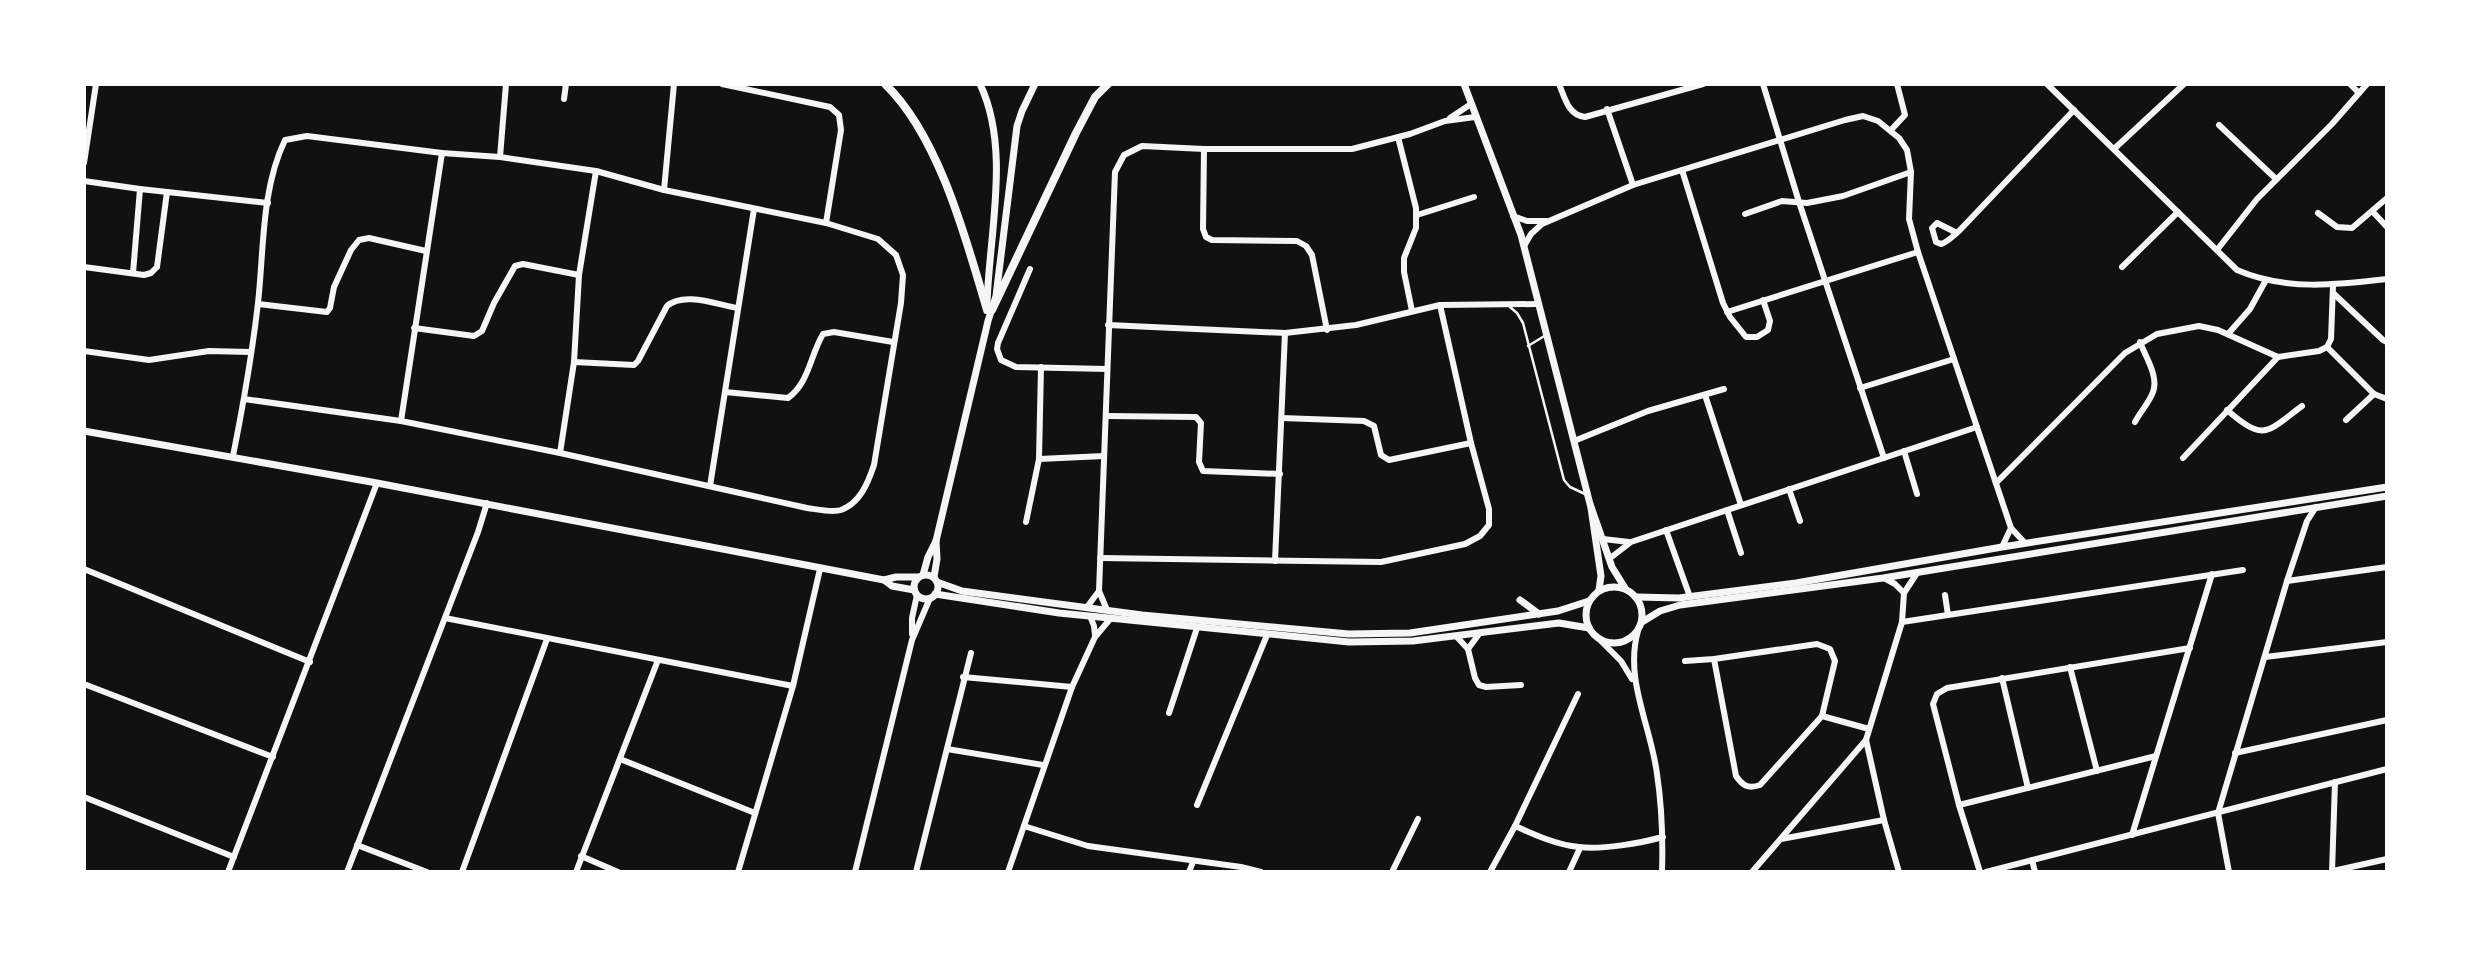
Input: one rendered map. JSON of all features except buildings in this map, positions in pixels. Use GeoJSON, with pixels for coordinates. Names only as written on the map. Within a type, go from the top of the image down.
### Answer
{"type":"FeatureCollection","features":[{"type":"Feature","properties":{"kind":"main road"},"geometry":{"type":"LineString","coordinates":[[885,84],[916,124],[934,157],[990,310]]}},
{"type":"Feature","properties":{"kind":"main road"},"geometry":{"type":"LineString","coordinates":[[990,310],[1076,132],[1096,97],[1108,84]]}},
{"type":"Feature","properties":{"kind":"street"},"geometry":{"type":"LineString","coordinates":[[84,163],[96,84]]}},
{"type":"Feature","properties":{"kind":"street"},"geometry":{"type":"LineString","coordinates":[[500,157],[506,84]]}},
{"type":"Feature","properties":{"kind":"street"},"geometry":{"type":"LineString","coordinates":[[564,99],[566,84]]}},
{"type":"Feature","properties":{"kind":"street"},"geometry":{"type":"LineString","coordinates":[[664,190],[674,84]]}},
{"type":"Feature","properties":{"kind":"street"},"geometry":{"type":"LineString","coordinates":[[722,84],[830,107],[839,115],[841,130],[826,223]]}},
{"type":"Feature","properties":{"kind":"street"},"geometry":{"type":"LineString","coordinates":[[980,84],[991,111],[997,145],[990,310]]}},
{"type":"Feature","properties":{"kind":"street"},"geometry":{"type":"LineString","coordinates":[[912,640],[916,593],[914,583],[921,576],[936,541],[1000,271],[1017,126],[1035,84]]}},
{"type":"Feature","properties":{"kind":"street"},"geometry":{"type":"LineString","coordinates":[[1464,84],[1524,246],[1590,504],[1601,576],[1599,590]]}},
{"type":"Feature","properties":{"kind":"street"},"geometry":{"type":"LineString","coordinates":[[1559,84],[1571,112],[1585,117],[1703,84]]}},
{"type":"Feature","properties":{"kind":"street"},"geometry":{"type":"LineString","coordinates":[[1763,84],[1884,458]]}},
{"type":"Feature","properties":{"kind":"street"},"geometry":{"type":"LineString","coordinates":[[1891,130],[1905,115],[1897,84]]}},
{"type":"Feature","properties":{"kind":"street"},"geometry":{"type":"LineString","coordinates":[[2047,84],[2238,270],[2278,283],[2333,289],[2387,279]]}},
{"type":"Feature","properties":{"kind":"street"},"geometry":{"type":"LineString","coordinates":[[2114,149],[2184,84]]}},
{"type":"Feature","properties":{"kind":"street"},"geometry":{"type":"LineString","coordinates":[[2350,84],[2359,93]]}},
{"type":"Feature","properties":{"kind":"street"},"geometry":{"type":"LineString","coordinates":[[2217,250],[2276,179],[2332,124],[2367,84]]}},
{"type":"Feature","properties":{"kind":"street"},"geometry":{"type":"LineString","coordinates":[[1446,121],[1471,104]]}},
{"type":"Feature","properties":{"kind":"street"},"geometry":{"type":"LineString","coordinates":[[1606,109],[1633,185]]}},
{"type":"Feature","properties":{"kind":"street"},"geometry":{"type":"LineString","coordinates":[[1957,233],[2074,110]]}},
{"type":"Feature","properties":{"kind":"street"},"geometry":{"type":"LineString","coordinates":[[1514,216],[1534,222],[1549,220],[1633,185],[1682,170],[1863,116],[1878,121],[1891,130],[1907,150],[1911,172],[1909,219],[1918,252],[2011,528],[2025,543]]}},
{"type":"Feature","properties":{"kind":"street"},"geometry":{"type":"LineString","coordinates":[[1107,610],[1098,591],[1115,172],[1118,163],[1124,155],[1142,146],[1204,149],[1352,149],[1446,121],[1475,117]]}},
{"type":"Feature","properties":{"kind":"street"},"geometry":{"type":"LineString","coordinates":[[2219,125],[2276,179]]}},
{"type":"Feature","properties":{"kind":"street"},"geometry":{"type":"LineString","coordinates":[[233,456],[258,304],[274,169],[285,141],[307,135],[596,171],[664,190],[826,223],[878,239],[896,255],[903,275],[901,303],[874,465],[868,485],[855,501],[840,511],[807,508],[401,421],[244,399]]}},
{"type":"Feature","properties":{"kind":"street"},"geometry":{"type":"LineString","coordinates":[[1398,137],[1417,215],[1412,244],[1404,258],[1404,272],[1412,310]]}},
{"type":"Feature","properties":{"kind":"street"},"geometry":{"type":"LineString","coordinates":[[1204,149],[1203,229],[1206,237],[1212,240],[1297,241],[1306,246],[1312,255],[1327,330]]}},
{"type":"Feature","properties":{"kind":"street"},"geometry":{"type":"LineString","coordinates":[[401,421],[442,153]]}},
{"type":"Feature","properties":{"kind":"street"},"geometry":{"type":"LineString","coordinates":[[1682,170],[1727,312],[1744,335],[1757,337],[1765,333],[1770,326],[1763,300]]}},
{"type":"Feature","properties":{"kind":"street"},"geometry":{"type":"LineString","coordinates":[[560,453],[574,362],[579,275],[596,171]]}},
{"type":"Feature","properties":{"kind":"street"},"geometry":{"type":"LineString","coordinates":[[1745,214],[1782,201],[1812,202],[1843,195],[1911,172]]}},
{"type":"Feature","properties":{"kind":"street"},"geometry":{"type":"LineString","coordinates":[[84,181],[268,203]]}},
{"type":"Feature","properties":{"kind":"street"},"geometry":{"type":"LineString","coordinates":[[133,273],[140,189]]}},
{"type":"Feature","properties":{"kind":"street"},"geometry":{"type":"LineString","coordinates":[[84,267],[148,274],[157,267],[167,192]]}},
{"type":"Feature","properties":{"kind":"street"},"geometry":{"type":"LineString","coordinates":[[1417,215],[1474,197]]}},
{"type":"Feature","properties":{"kind":"street"},"geometry":{"type":"LineString","coordinates":[[2318,213],[2337,228],[2347,229],[2356,226],[2387,198]]}},
{"type":"Feature","properties":{"kind":"street"},"geometry":{"type":"LineString","coordinates":[[710,486],[754,209]]}},
{"type":"Feature","properties":{"kind":"street"},"geometry":{"type":"LineString","coordinates":[[2122,267],[2178,212]]}},
{"type":"Feature","properties":{"kind":"street"},"geometry":{"type":"LineString","coordinates":[[2373,212],[2387,227]]}},
{"type":"Feature","properties":{"kind":"street"},"geometry":{"type":"LineString","coordinates":[[1524,246],[1531,234],[1549,220]]}},
{"type":"Feature","properties":{"kind":"street"},"geometry":{"type":"LineString","coordinates":[[258,304],[327,312],[334,287],[351,250],[359,240],[369,239],[426,250]]}},
{"type":"Feature","properties":{"kind":"street"},"geometry":{"type":"LineString","coordinates":[[1727,312],[1918,252]]}},
{"type":"Feature","properties":{"kind":"street"},"geometry":{"type":"LineString","coordinates":[[414,328],[474,336],[482,331],[515,266],[523,264],[579,275]]}},
{"type":"Feature","properties":{"kind":"street"},"geometry":{"type":"LineString","coordinates":[[1030,269],[997,349],[1001,360],[1009,365],[1107,369]]}},
{"type":"Feature","properties":{"kind":"street"},"geometry":{"type":"LineString","coordinates":[[2228,334],[2250,309],[2266,280]]}},
{"type":"Feature","properties":{"kind":"street"},"geometry":{"type":"LineString","coordinates":[[2333,289],[2387,342]]}},
{"type":"Feature","properties":{"kind":"street"},"geometry":{"type":"LineString","coordinates":[[1996,483],[2125,353],[2140,342],[2160,332],[2199,326],[2228,334],[2278,357],[2319,351],[2327,347],[2331,339],[2333,289]]}},
{"type":"Feature","properties":{"kind":"street"},"geometry":{"type":"LineString","coordinates":[[574,362],[634,365],[673,300],[685,299],[738,308]]}},
{"type":"Feature","properties":{"kind":"street"},"geometry":{"type":"LineString","coordinates":[[1108,325],[1285,333],[1327,330],[1440,305],[1538,303]]}},
{"type":"Feature","properties":{"kind":"street"},"geometry":{"type":"LineString","coordinates":[[1100,558],[1381,562],[1465,544],[1480,536],[1489,525],[1489,509],[1440,305]]}},
{"type":"Feature","properties":{"kind":"street"},"geometry":{"type":"LineString","coordinates":[[725,392],[788,398],[805,379],[823,334],[834,332],[893,342]]}},
{"type":"Feature","properties":{"kind":"street"},"geometry":{"type":"LineString","coordinates":[[1275,561],[1285,333]]}},
{"type":"Feature","properties":{"kind":"street"},"geometry":{"type":"LineString","coordinates":[[2135,422],[2155,384],[2140,342]]}},
{"type":"Feature","properties":{"kind":"street"},"geometry":{"type":"LineString","coordinates":[[2327,347],[2374,394],[2387,399]]}},
{"type":"Feature","properties":{"kind":"street"},"geometry":{"type":"LineString","coordinates":[[84,351],[149,359],[209,351],[250,352]]}},
{"type":"Feature","properties":{"kind":"street"},"geometry":{"type":"LineString","coordinates":[[2183,458],[2278,357]]}},
{"type":"Feature","properties":{"kind":"street"},"geometry":{"type":"LineString","coordinates":[[1860,388],[1954,359]]}},
{"type":"Feature","properties":{"kind":"street"},"geometry":{"type":"LineString","coordinates":[[1026,522],[1040,459],[1041,367]]}},
{"type":"Feature","properties":{"kind":"street"},"geometry":{"type":"LineString","coordinates":[[1574,441],[1648,411],[1724,389]]}},
{"type":"Feature","properties":{"kind":"street"},"geometry":{"type":"LineString","coordinates":[[2346,420],[2374,394]]}},
{"type":"Feature","properties":{"kind":"street"},"geometry":{"type":"LineString","coordinates":[[1705,395],[1741,505]]}},
{"type":"Feature","properties":{"kind":"street"},"geometry":{"type":"LineString","coordinates":[[2227,411],[2251,430],[2265,431],[2272,429],[2302,406]]}},
{"type":"Feature","properties":{"kind":"street"},"geometry":{"type":"LineString","coordinates":[[1106,416],[1196,417],[1201,423],[1199,463],[1203,471],[1280,474]]}},
{"type":"Feature","properties":{"kind":"street"},"geometry":{"type":"LineString","coordinates":[[1282,418],[1371,423],[1381,455],[1389,460],[1471,443]]}},
{"type":"Feature","properties":{"kind":"street"},"geometry":{"type":"LineString","coordinates":[[1609,559],[1631,542],[1977,427]]}},
{"type":"Feature","properties":{"kind":"street"},"geometry":{"type":"LineString","coordinates":[[84,431],[487,503],[820,569],[884,580],[921,576],[962,591],[1107,610],[1305,630],[1410,633],[1566,610],[1589,601],[1599,590],[1612,586],[1625,588]]}},
{"type":"Feature","properties":{"kind":"street"},"geometry":{"type":"LineString","coordinates":[[1904,451],[1917,494]]}},
{"type":"Feature","properties":{"kind":"street"},"geometry":{"type":"LineString","coordinates":[[1040,459],[1104,456]]}},
{"type":"Feature","properties":{"kind":"street"},"geometry":{"type":"LineString","coordinates":[[228,872],[377,483]]}},
{"type":"Feature","properties":{"kind":"street"},"geometry":{"type":"LineString","coordinates":[[1590,504],[1615,575],[1625,588],[1637,597],[1658,599],[1796,583],[2025,543],[2387,487]]}},
{"type":"Feature","properties":{"kind":"street"},"geometry":{"type":"LineString","coordinates":[[1789,489],[1800,521]]}},
{"type":"Feature","properties":{"kind":"street"},"geometry":{"type":"LineString","coordinates":[[1642,622],[1660,611],[1680,605],[1883,578],[2387,496]]}},
{"type":"Feature","properties":{"kind":"street"},"geometry":{"type":"LineString","coordinates":[[346,872],[487,503]]}},
{"type":"Feature","properties":{"kind":"street"},"geometry":{"type":"LineString","coordinates":[[2229,872],[2218,813],[2287,582],[2307,521],[2316,507]]}},
{"type":"Feature","properties":{"kind":"street"},"geometry":{"type":"LineString","coordinates":[[1727,510],[1741,553]]}},
{"type":"Feature","properties":{"kind":"street"},"geometry":{"type":"LineString","coordinates":[[2297,510],[2307,521]]}},
{"type":"Feature","properties":{"kind":"street"},"geometry":{"type":"LineString","coordinates":[[2002,547],[2011,528]]}},
{"type":"Feature","properties":{"kind":"street"},"geometry":{"type":"LineString","coordinates":[[1666,530],[1689,597]]}},
{"type":"Feature","properties":{"kind":"street"},"geometry":{"type":"LineString","coordinates":[[1603,539],[1631,542]]}},
{"type":"Feature","properties":{"kind":"street"},"geometry":{"type":"LineString","coordinates":[[855,872],[912,640],[937,588],[936,541]]}},
{"type":"Feature","properties":{"kind":"street"},"geometry":{"type":"LineString","coordinates":[[2287,582],[2387,567]]}},
{"type":"Feature","properties":{"kind":"street"},"geometry":{"type":"LineString","coordinates":[[84,569],[310,662]]}},
{"type":"Feature","properties":{"kind":"street"},"geometry":{"type":"LineString","coordinates":[[738,872],[793,686],[820,569]]}},
{"type":"Feature","properties":{"kind":"street"},"geometry":{"type":"LineString","coordinates":[[1902,622],[2243,570]]}},
{"type":"Feature","properties":{"kind":"street"},"geometry":{"type":"LineString","coordinates":[[1752,872],[1866,740],[1902,622],[1904,593],[1919,571]]}},
{"type":"Feature","properties":{"kind":"street"},"geometry":{"type":"LineString","coordinates":[[2132,835],[2212,575]]}},
{"type":"Feature","properties":{"kind":"street"},"geometry":{"type":"LineString","coordinates":[[1883,578],[1904,593]]}},
{"type":"Feature","properties":{"kind":"street"},"geometry":{"type":"LineString","coordinates":[[884,580],[923,598],[932,596],[1267,635],[1381,643],[1559,624],[1589,628]]}},
{"type":"Feature","properties":{"kind":"street"},"geometry":{"type":"LineString","coordinates":[[1087,607],[1098,591]]}},
{"type":"Feature","properties":{"kind":"street"},"geometry":{"type":"LineString","coordinates":[[1945,595],[1948,615]]}},
{"type":"Feature","properties":{"kind":"street"},"geometry":{"type":"LineString","coordinates":[[1637,597],[1643,614],[1633,659],[1636,687],[1657,773],[1663,837],[1662,872]]}},
{"type":"Feature","properties":{"kind":"street"},"geometry":{"type":"LineString","coordinates":[[1520,600],[1539,614]]}},
{"type":"Feature","properties":{"kind":"street"},"geometry":{"type":"LineString","coordinates":[[1589,601],[1586,615],[1589,628],[1620,661],[1636,687]]}},
{"type":"Feature","properties":{"kind":"street"},"geometry":{"type":"LineString","coordinates":[[1090,616],[1095,637]]}},
{"type":"Feature","properties":{"kind":"street"},"geometry":{"type":"LineString","coordinates":[[445,618],[793,686]]}},
{"type":"Feature","properties":{"kind":"street"},"geometry":{"type":"LineString","coordinates":[[1008,872],[1072,687],[1095,637],[1111,618]]}},
{"type":"Feature","properties":{"kind":"street"},"geometry":{"type":"LineString","coordinates":[[1169,713],[1196,628]]}},
{"type":"Feature","properties":{"kind":"street"},"geometry":{"type":"LineString","coordinates":[[1599,639],[1615,643],[1632,638],[1638,631]]}},
{"type":"Feature","properties":{"kind":"street"},"geometry":{"type":"LineString","coordinates":[[1468,649],[1479,634]]}},
{"type":"Feature","properties":{"kind":"street"},"geometry":{"type":"LineString","coordinates":[[1197,805],[1267,635]]}},
{"type":"Feature","properties":{"kind":"street"},"geometry":{"type":"LineString","coordinates":[[1456,636],[1468,649],[1479,685],[1521,685]]}},
{"type":"Feature","properties":{"kind":"street"},"geometry":{"type":"LineString","coordinates":[[462,872],[548,639]]}},
{"type":"Feature","properties":{"kind":"street"},"geometry":{"type":"LineString","coordinates":[[2265,657],[2387,642]]}},
{"type":"Feature","properties":{"kind":"street"},"geometry":{"type":"LineString","coordinates":[[1685,661],[1817,644],[1830,649],[1835,661],[1822,716],[1760,785],[1751,788],[1742,785],[1736,776],[1714,659]]}},
{"type":"Feature","properties":{"kind":"street"},"geometry":{"type":"LineString","coordinates":[[1980,872],[1959,805],[1933,704],[1937,694],[1947,688],[2002,678],[2190,648]]}},
{"type":"Feature","properties":{"kind":"street"},"geometry":{"type":"LineString","coordinates":[[916,872],[971,653]]}},
{"type":"Feature","properties":{"kind":"street"},"geometry":{"type":"LineString","coordinates":[[576,872],[658,660]]}},
{"type":"Feature","properties":{"kind":"street"},"geometry":{"type":"LineString","coordinates":[[2070,667],[2097,771]]}},
{"type":"Feature","properties":{"kind":"street"},"geometry":{"type":"LineString","coordinates":[[963,677],[1072,687]]}},
{"type":"Feature","properties":{"kind":"street"},"geometry":{"type":"LineString","coordinates":[[2002,678],[2028,788]]}},
{"type":"Feature","properties":{"kind":"street"},"geometry":{"type":"LineString","coordinates":[[84,684],[273,757]]}},
{"type":"Feature","properties":{"kind":"street"},"geometry":{"type":"LineString","coordinates":[[1490,872],[1515,827],[1578,694]]}},
{"type":"Feature","properties":{"kind":"street"},"geometry":{"type":"LineString","coordinates":[[1822,716],[1869,729]]}},
{"type":"Feature","properties":{"kind":"street"},"geometry":{"type":"LineString","coordinates":[[2235,753],[2387,720]]}},
{"type":"Feature","properties":{"kind":"street"},"geometry":{"type":"LineString","coordinates":[[1866,740],[1899,872]]}},
{"type":"Feature","properties":{"kind":"street"},"geometry":{"type":"LineString","coordinates":[[947,749],[1043,765]]}},
{"type":"Feature","properties":{"kind":"street"},"geometry":{"type":"LineString","coordinates":[[1959,805],[2156,756]]}},
{"type":"Feature","properties":{"kind":"street"},"geometry":{"type":"LineString","coordinates":[[620,759],[755,813]]}},
{"type":"Feature","properties":{"kind":"street"},"geometry":{"type":"LineString","coordinates":[[1986,872],[2387,769]]}},
{"type":"Feature","properties":{"kind":"street"},"geometry":{"type":"LineString","coordinates":[[2334,782],[2332,871],[2387,859]]}},
{"type":"Feature","properties":{"kind":"street"},"geometry":{"type":"LineString","coordinates":[[84,797],[234,857]]}},
{"type":"Feature","properties":{"kind":"street"},"geometry":{"type":"LineString","coordinates":[[1392,872],[1418,819]]}},
{"type":"Feature","properties":{"kind":"street"},"geometry":{"type":"LineString","coordinates":[[1781,839],[1884,820]]}},
{"type":"Feature","properties":{"kind":"street"},"geometry":{"type":"LineString","coordinates":[[1024,826],[1081,844],[1261,872]]}},
{"type":"Feature","properties":{"kind":"street"},"geometry":{"type":"LineString","coordinates":[[1515,827],[1541,838],[1580,848],[1641,843],[1663,837]]}},
{"type":"Feature","properties":{"kind":"street"},"geometry":{"type":"LineString","coordinates":[[357,845],[427,872]]}},
{"type":"Feature","properties":{"kind":"street"},"geometry":{"type":"LineString","coordinates":[[1569,872],[1580,848]]}},
{"type":"Feature","properties":{"kind":"street"},"geometry":{"type":"LineString","coordinates":[[581,856],[618,872]]}},
{"type":"Feature","properties":{"kind":"street"},"geometry":{"type":"LineString","coordinates":[[2032,860],[2035,872]]}},
{"type":"Feature","properties":{"kind":"street"},"geometry":{"type":"LineString","coordinates":[[1189,872],[1193,862]]}},
{"type":"Feature","properties":{"kind":"lane"},"geometry":{"type":"LineString","coordinates":[[1504,304],[1513,309],[1520,318],[1564,480],[1570,488],[1588,495]]}},
{"type":"Feature","properties":{"kind":"lane"},"geometry":{"type":"LineString","coordinates":[[1528,346],[1546,335]]}}]}
